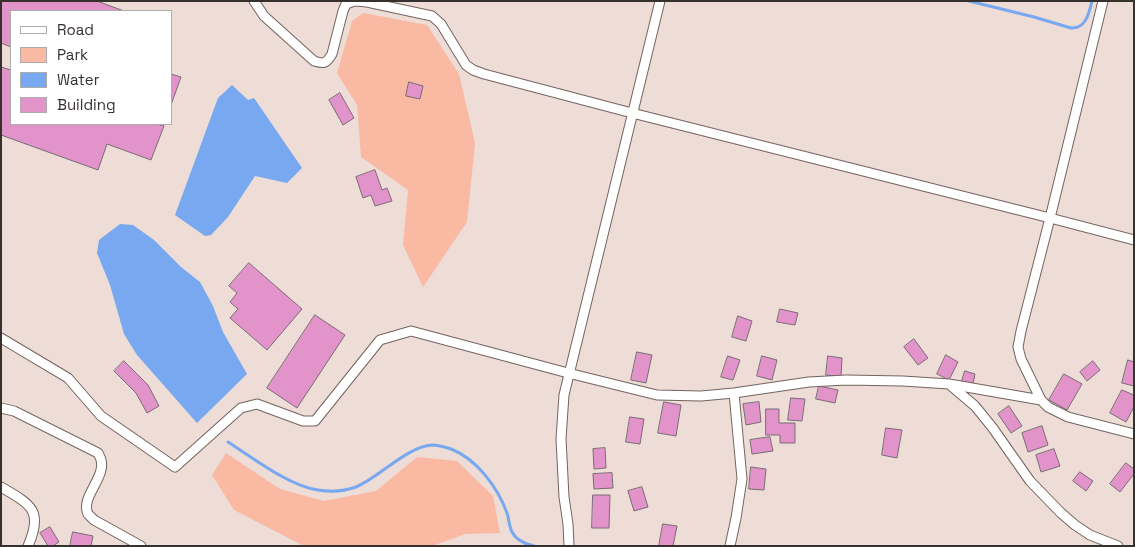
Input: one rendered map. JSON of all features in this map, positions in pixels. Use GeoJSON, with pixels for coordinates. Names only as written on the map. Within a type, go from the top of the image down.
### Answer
{"type":"FeatureCollection","features":[{"type":"Feature","properties":{"kind":"street"},"geometry":{"type":"LineString","coordinates":[[254,1],[264,16],[314,61],[322,63],[328,61],[332,54],[346,4],[355,1],[367,2],[432,16],[440,24],[466,65],[473,70],[632,113],[1134,240]]}},
{"type":"Feature","properties":{"kind":"street"},"geometry":{"type":"LineString","coordinates":[[569,545],[561,439],[564,395],[660,1]]}},
{"type":"Feature","properties":{"kind":"street"},"geometry":{"type":"LineString","coordinates":[[1103,1],[1018,347],[1021,359],[1041,400],[1048,407],[1068,417],[1134,434]]}},
{"type":"Feature","properties":{"kind":"street"},"geometry":{"type":"LineString","coordinates":[[1,338],[68,378],[101,416],[175,467],[241,408],[257,404],[303,421],[315,421],[380,340],[411,331],[657,395],[701,396],[809,382],[846,380],[949,384],[1041,400]]}},
{"type":"Feature","properties":{"kind":"street"},"geometry":{"type":"LineString","coordinates":[[949,384],[975,406],[1030,481],[1061,513],[1090,535],[1118,546]]}},
{"type":"Feature","properties":{"kind":"street"},"geometry":{"type":"LineString","coordinates":[[730,546],[742,478],[734,393]]}},
{"type":"Feature","properties":{"kind":"street"},"geometry":{"type":"LineString","coordinates":[[1,408],[14,411],[98,453],[102,461],[101,473],[89,498],[88,514],[94,520],[141,546]]}},
{"type":"Feature","properties":{"kind":"street"},"geometry":{"type":"LineString","coordinates":[[1,487],[24,501],[33,511],[35,523],[28,546]]}},
{"type":"Feature","properties":{"kind":"green space"},"geometry":{"type":"Polygon","coordinates":[[[363,13],[427,25],[459,74],[475,143],[467,222],[423,287],[403,245],[408,190],[361,157],[357,105],[337,73],[352,21],[363,13]]]}},
{"type":"Feature","properties":{"kind":"green space"},"geometry":{"type":"Polygon","coordinates":[[[226,453],[280,489],[324,501],[376,491],[417,457],[457,461],[493,496],[500,533],[465,534],[432,546],[304,546],[234,510],[212,475],[226,453]]]}},
{"type":"Feature","properties":{"kind":"water"},"geometry":{"type":"Polygon","coordinates":[[[232,85],[248,100],[254,98],[302,168],[287,183],[255,176],[228,217],[211,235],[205,236],[175,215],[218,98],[232,85]]]}},
{"type":"Feature","properties":{"kind":"water"},"geometry":{"type":"Polygon","coordinates":[[[120,224],[133,225],[154,240],[181,267],[200,282],[213,306],[223,332],[247,374],[197,423],[137,355],[124,334],[110,285],[97,253],[99,240],[120,224]]]}},
{"type":"Feature","properties":{"kind":"building"},"geometry":{"type":"Polygon","coordinates":[[[1,1],[97,1],[121,10],[10,10],[10,47],[1,43],[1,1]]]}},
{"type":"Feature","properties":{"kind":"building"},"geometry":{"type":"Polygon","coordinates":[[[1,67],[10,70],[10,125],[164,126],[151,160],[107,144],[98,170],[1,135],[1,67]]]}},
{"type":"Feature","properties":{"kind":"building"},"geometry":{"type":"Polygon","coordinates":[[[172,74],[181,77],[172,102],[172,74]]]}},
{"type":"Feature","properties":{"kind":"building"},"geometry":{"type":"Polygon","coordinates":[[[409,82],[423,86],[420,99],[406,96],[409,82]]]}},
{"type":"Feature","properties":{"kind":"building"},"geometry":{"type":"Polygon","coordinates":[[[340,93],[354,118],[343,125],[329,100],[340,93]]]}},
{"type":"Feature","properties":{"kind":"building"},"geometry":{"type":"Polygon","coordinates":[[[375,170],[382,190],[387,188],[392,201],[375,206],[371,195],[363,198],[356,177],[375,170]]]}},
{"type":"Feature","properties":{"kind":"building"},"geometry":{"type":"Polygon","coordinates":[[[249,263],[302,309],[267,350],[230,318],[238,309],[230,302],[237,293],[229,286],[249,263]]]}},
{"type":"Feature","properties":{"kind":"building"},"geometry":{"type":"Polygon","coordinates":[[[780,309],[798,313],[795,325],[777,322],[780,309]]]}},
{"type":"Feature","properties":{"kind":"building"},"geometry":{"type":"Polygon","coordinates":[[[315,315],[345,335],[297,408],[267,388],[315,315]]]}},
{"type":"Feature","properties":{"kind":"building"},"geometry":{"type":"Polygon","coordinates":[[[738,316],[752,321],[746,341],[732,337],[738,316]]]}},
{"type":"Feature","properties":{"kind":"building"},"geometry":{"type":"Polygon","coordinates":[[[914,339],[928,358],[918,365],[904,347],[914,339]]]}},
{"type":"Feature","properties":{"kind":"building"},"geometry":{"type":"Polygon","coordinates":[[[637,352],[652,355],[646,383],[631,380],[637,352]]]}},
{"type":"Feature","properties":{"kind":"building"},"geometry":{"type":"Polygon","coordinates":[[[946,355],[958,362],[949,380],[937,374],[946,355]]]}},
{"type":"Feature","properties":{"kind":"building"},"geometry":{"type":"Polygon","coordinates":[[[728,356],[740,360],[733,380],[721,377],[728,356]]]}},
{"type":"Feature","properties":{"kind":"building"},"geometry":{"type":"Polygon","coordinates":[[[762,356],[777,360],[772,380],[757,376],[762,356]]]}},
{"type":"Feature","properties":{"kind":"building"},"geometry":{"type":"Polygon","coordinates":[[[828,356],[842,358],[841,377],[826,375],[828,356]]]}},
{"type":"Feature","properties":{"kind":"building"},"geometry":{"type":"Polygon","coordinates":[[[1128,360],[1134,362],[1134,386],[1122,383],[1128,360]]]}},
{"type":"Feature","properties":{"kind":"building"},"geometry":{"type":"Polygon","coordinates":[[[124,361],[148,385],[159,406],[147,413],[136,393],[114,371],[124,361]]]}},
{"type":"Feature","properties":{"kind":"building"},"geometry":{"type":"Polygon","coordinates":[[[1093,361],[1100,370],[1087,381],[1080,372],[1093,361]]]}},
{"type":"Feature","properties":{"kind":"building"},"geometry":{"type":"Polygon","coordinates":[[[965,371],[975,374],[973,384],[962,381],[965,371]]]}},
{"type":"Feature","properties":{"kind":"building"},"geometry":{"type":"Polygon","coordinates":[[[1064,374],[1082,384],[1067,410],[1049,400],[1064,374]]]}},
{"type":"Feature","properties":{"kind":"building"},"geometry":{"type":"Polygon","coordinates":[[[819,386],[838,390],[835,403],[816,399],[819,386]]]}},
{"type":"Feature","properties":{"kind":"building"},"geometry":{"type":"Polygon","coordinates":[[[1122,390],[1134,395],[1134,407],[1126,422],[1110,413],[1122,390]]]}},
{"type":"Feature","properties":{"kind":"building"},"geometry":{"type":"Polygon","coordinates":[[[791,398],[805,399],[802,421],[788,420],[791,398]]]}},
{"type":"Feature","properties":{"kind":"building"},"geometry":{"type":"Polygon","coordinates":[[[664,402],[681,405],[676,436],[658,433],[664,402]]]}},
{"type":"Feature","properties":{"kind":"building"},"geometry":{"type":"Polygon","coordinates":[[[759,402],[761,422],[746,425],[743,404],[759,402]]]}},
{"type":"Feature","properties":{"kind":"building"},"geometry":{"type":"Polygon","coordinates":[[[1009,406],[1022,426],[1011,433],[998,414],[1009,406]]]}},
{"type":"Feature","properties":{"kind":"building"},"geometry":{"type":"Polygon","coordinates":[[[766,409],[779,409],[779,423],[795,423],[795,443],[780,443],[780,435],[766,435],[766,409]]]}},
{"type":"Feature","properties":{"kind":"building"},"geometry":{"type":"Polygon","coordinates":[[[630,417],[644,419],[640,444],[626,442],[630,417]]]}},
{"type":"Feature","properties":{"kind":"building"},"geometry":{"type":"Polygon","coordinates":[[[1042,426],[1048,445],[1028,452],[1022,433],[1042,426]]]}},
{"type":"Feature","properties":{"kind":"building"},"geometry":{"type":"Polygon","coordinates":[[[886,428],[902,430],[897,458],[882,455],[886,428]]]}},
{"type":"Feature","properties":{"kind":"building"},"geometry":{"type":"Polygon","coordinates":[[[770,437],[773,451],[752,454],[750,440],[770,437]]]}},
{"type":"Feature","properties":{"kind":"building"},"geometry":{"type":"Polygon","coordinates":[[[605,448],[606,468],[594,469],[593,449],[605,448]]]}},
{"type":"Feature","properties":{"kind":"building"},"geometry":{"type":"Polygon","coordinates":[[[1054,449],[1060,466],[1041,472],[1036,455],[1054,449]]]}},
{"type":"Feature","properties":{"kind":"building"},"geometry":{"type":"Polygon","coordinates":[[[1126,463],[1134,469],[1134,474],[1120,492],[1110,484],[1126,463]]]}},
{"type":"Feature","properties":{"kind":"building"},"geometry":{"type":"Polygon","coordinates":[[[751,467],[766,469],[764,490],[749,489],[751,467]]]}},
{"type":"Feature","properties":{"kind":"building"},"geometry":{"type":"Polygon","coordinates":[[[1080,472],[1093,481],[1086,491],[1073,481],[1080,472]]]}},
{"type":"Feature","properties":{"kind":"building"},"geometry":{"type":"Polygon","coordinates":[[[612,473],[613,488],[594,489],[593,474],[612,473]]]}},
{"type":"Feature","properties":{"kind":"building"},"geometry":{"type":"Polygon","coordinates":[[[642,487],[648,507],[634,511],[628,491],[642,487]]]}},
{"type":"Feature","properties":{"kind":"building"},"geometry":{"type":"Polygon","coordinates":[[[593,495],[610,495],[609,528],[592,528],[593,495]]]}},
{"type":"Feature","properties":{"kind":"building"},"geometry":{"type":"Polygon","coordinates":[[[663,524],[677,526],[673,546],[659,546],[663,524]]]}},
{"type":"Feature","properties":{"kind":"building"},"geometry":{"type":"Polygon","coordinates":[[[50,527],[59,542],[53,546],[48,546],[40,533],[50,527]]]}},
{"type":"Feature","properties":{"kind":"building"},"geometry":{"type":"Polygon","coordinates":[[[73,532],[93,536],[91,546],[70,546],[73,532]]]}},
{"type":"Feature","properties":{"kind":"waterway"},"geometry":{"type":"LineString","coordinates":[[969,1],[1071,28],[1076,28],[1083,23],[1088,15],[1092,1]]}},
{"type":"Feature","properties":{"kind":"waterway"},"geometry":{"type":"LineString","coordinates":[[228,442],[295,483],[327,491],[356,487],[422,447],[435,445],[451,449],[469,460],[485,475],[503,503],[514,535],[521,541],[534,546]]}}]}
